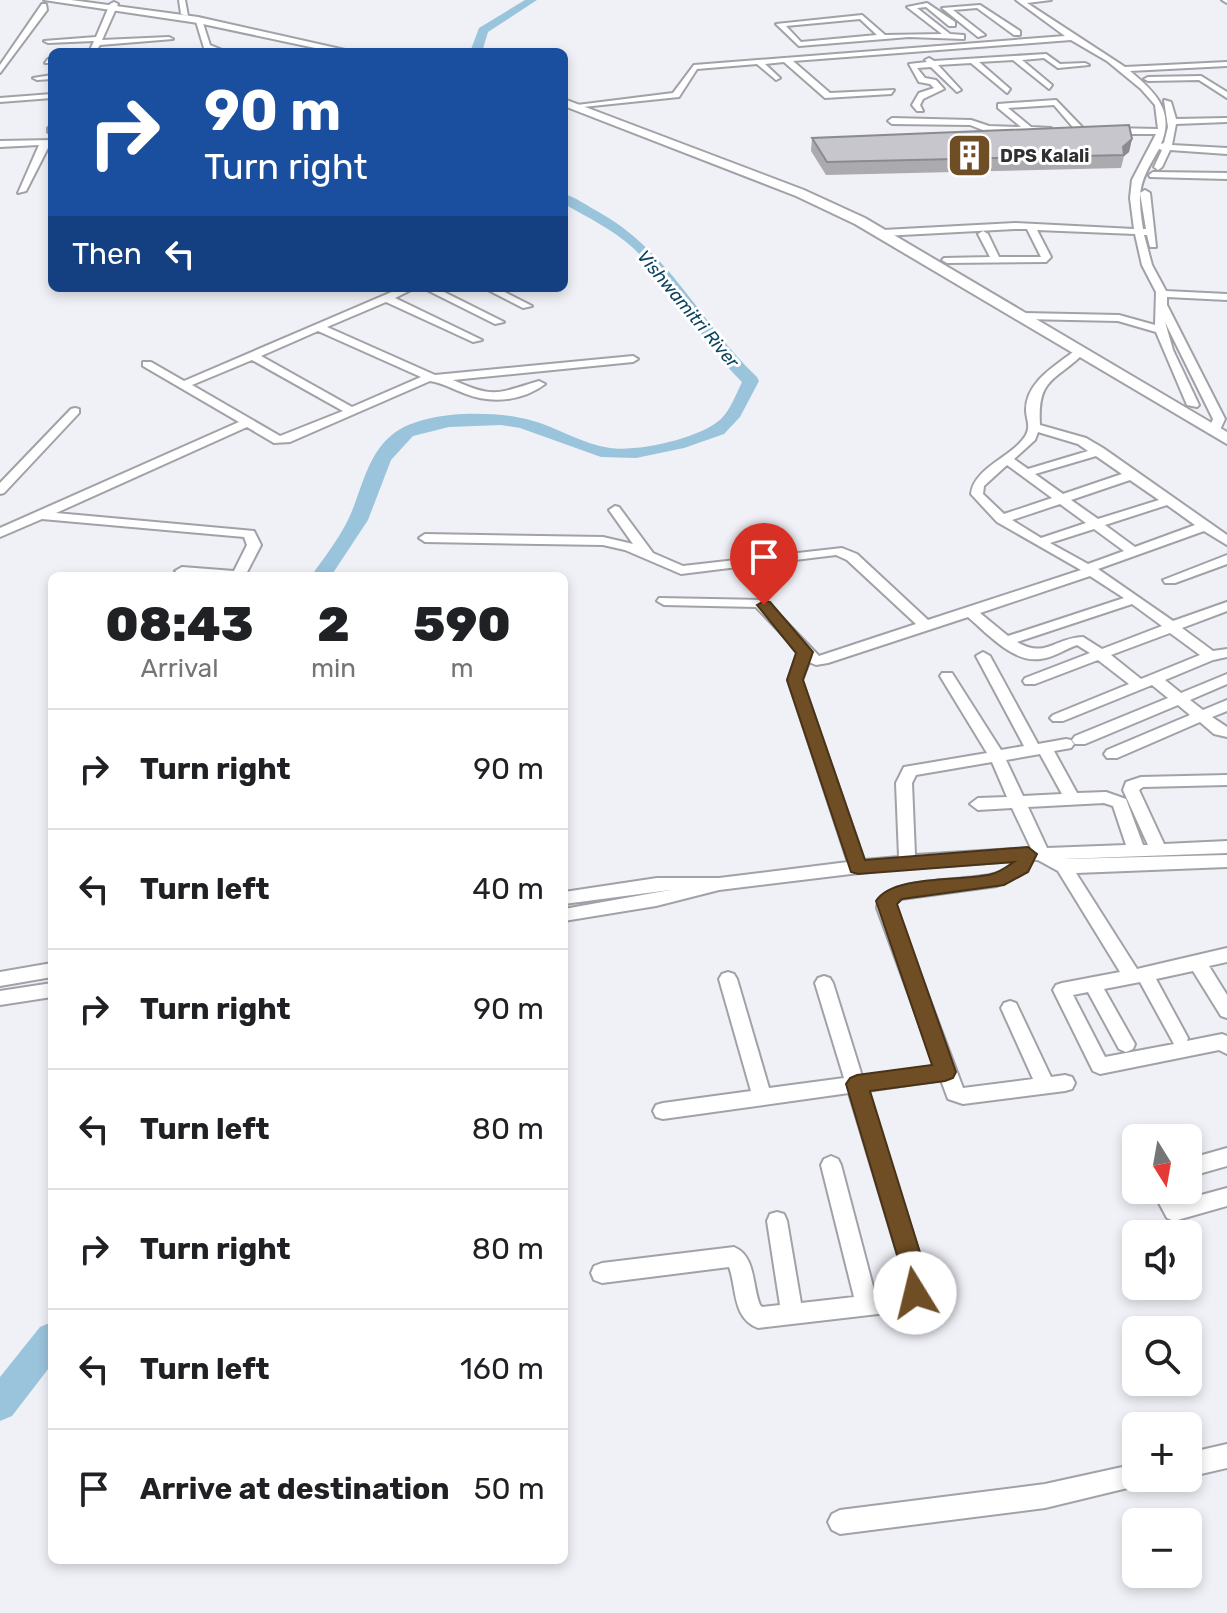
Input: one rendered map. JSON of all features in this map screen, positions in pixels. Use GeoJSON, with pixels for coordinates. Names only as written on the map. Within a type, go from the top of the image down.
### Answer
{"type":"FeatureCollection","features":[{"type":"Feature","properties":{"kind":"main road"},"geometry":{"type":"LineString","coordinates":[[82,0],[330,48]]}},
{"type":"Feature","properties":{"kind":"main road"},"geometry":{"type":"LineString","coordinates":[[48,1],[185,14],[351,48]]}},
{"type":"Feature","properties":{"kind":"main road"},"geometry":{"type":"LineString","coordinates":[[568,105],[590,108],[790,181],[865,213],[890,232],[1032,316],[1193,405],[1222,428]]}},
{"type":"Feature","properties":{"kind":"main road"},"geometry":{"type":"LineString","coordinates":[[890,232],[947,260],[1081,351],[1222,428]]}},
{"type":"Feature","properties":{"kind":"street"},"geometry":{"type":"LineString","coordinates":[[182,0],[185,14]]}},
{"type":"Feature","properties":{"kind":"street"},"geometry":{"type":"LineString","coordinates":[[1019,0],[1127,69],[1159,104],[1162,112],[1157,146],[1135,183],[1144,231],[1160,274],[1160,330],[1193,405]]}},
{"type":"Feature","properties":{"kind":"street"},"geometry":{"type":"LineString","coordinates":[[1027,0],[1070,32],[1137,69],[1167,102],[1173,122],[1168,148],[1145,185],[1151,215],[1144,231]]}},
{"type":"Feature","properties":{"kind":"street"},"geometry":{"type":"LineString","coordinates":[[1027,0],[1048,0]]}},
{"type":"Feature","properties":{"kind":"street"},"geometry":{"type":"LineString","coordinates":[[0,71],[2,58],[48,1]]}},
{"type":"Feature","properties":{"kind":"street"},"geometry":{"type":"LineString","coordinates":[[950,37],[911,7],[927,5],[969,37]]}},
{"type":"Feature","properties":{"kind":"street"},"geometry":{"type":"LineString","coordinates":[[97,43],[112,6]]}},
{"type":"Feature","properties":{"kind":"street"},"geometry":{"type":"LineString","coordinates":[[981,35],[946,8],[978,6],[1017,33]]}},
{"type":"Feature","properties":{"kind":"street"},"geometry":{"type":"LineString","coordinates":[[883,37],[862,17],[780,24],[799,44],[933,34],[969,37],[1070,32]]}},
{"type":"Feature","properties":{"kind":"street"},"geometry":{"type":"LineString","coordinates":[[198,20],[207,46],[212,48]]}},
{"type":"Feature","properties":{"kind":"street"},"geometry":{"type":"LineString","coordinates":[[859,28],[873,27]]}},
{"type":"Feature","properties":{"kind":"street"},"geometry":{"type":"LineString","coordinates":[[789,33],[803,32]]}},
{"type":"Feature","properties":{"kind":"street"},"geometry":{"type":"LineString","coordinates":[[568,105],[590,108],[676,95],[694,67],[1029,41],[1070,32]]}},
{"type":"Feature","properties":{"kind":"street"},"geometry":{"type":"LineString","coordinates":[[97,43],[49,41],[97,43],[167,39],[97,43]]}},
{"type":"Feature","properties":{"kind":"street"},"geometry":{"type":"LineString","coordinates":[[1029,41],[1058,66],[1085,65]]}},
{"type":"Feature","properties":{"kind":"street"},"geometry":{"type":"LineString","coordinates":[[916,48],[957,90]]}},
{"type":"Feature","properties":{"kind":"street"},"geometry":{"type":"LineString","coordinates":[[920,109],[916,105],[923,93],[940,89],[933,82],[922,80],[912,66],[1046,56]]}},
{"type":"Feature","properties":{"kind":"street"},"geometry":{"type":"LineString","coordinates":[[784,58],[828,96],[891,92]]}},
{"type":"Feature","properties":{"kind":"street"},"geometry":{"type":"LineString","coordinates":[[1015,58],[1049,87]]}},
{"type":"Feature","properties":{"kind":"street"},"geometry":{"type":"LineString","coordinates":[[972,60],[1007,91]]}},
{"type":"Feature","properties":{"kind":"street"},"geometry":{"type":"LineString","coordinates":[[758,61],[776,78]]}},
{"type":"Feature","properties":{"kind":"street"},"geometry":{"type":"LineString","coordinates":[[1127,69],[1227,64]]}},
{"type":"Feature","properties":{"kind":"street"},"geometry":{"type":"LineString","coordinates":[[42,69],[48,66]]}},
{"type":"Feature","properties":{"kind":"street"},"geometry":{"type":"LineString","coordinates":[[48,78],[36,83],[48,85]]}},
{"type":"Feature","properties":{"kind":"street"},"geometry":{"type":"LineString","coordinates":[[1148,79],[1201,78],[1227,96]]}},
{"type":"Feature","properties":{"kind":"street"},"geometry":{"type":"LineString","coordinates":[[0,100],[48,96]]}},
{"type":"Feature","properties":{"kind":"street"},"geometry":{"type":"LineString","coordinates":[[1028,129],[1001,106],[1056,102],[1080,130]]}},
{"type":"Feature","properties":{"kind":"street"},"geometry":{"type":"LineString","coordinates":[[1173,122],[1227,120]]}},
{"type":"Feature","properties":{"kind":"street"},"geometry":{"type":"LineString","coordinates":[[892,121],[1054,130]]}},
{"type":"Feature","properties":{"kind":"street"},"geometry":{"type":"LineString","coordinates":[[1067,130],[1161,132]]}},
{"type":"Feature","properties":{"kind":"street"},"geometry":{"type":"LineString","coordinates":[[0,144],[48,142]]}},
{"type":"Feature","properties":{"kind":"street"},"geometry":{"type":"LineString","coordinates":[[21,191],[48,142]]}},
{"type":"Feature","properties":{"kind":"street"},"geometry":{"type":"LineString","coordinates":[[1157,146],[1227,151]]}},
{"type":"Feature","properties":{"kind":"street"},"geometry":{"type":"LineString","coordinates":[[1153,175],[1225,178]]}},
{"type":"Feature","properties":{"kind":"street"},"geometry":{"type":"LineString","coordinates":[[947,260],[1045,259],[1031,227]]}},
{"type":"Feature","properties":{"kind":"street"},"geometry":{"type":"LineString","coordinates":[[890,232],[1031,227],[1144,231]]}},
{"type":"Feature","properties":{"kind":"street"},"geometry":{"type":"LineString","coordinates":[[983,234],[996,260]]}},
{"type":"Feature","properties":{"kind":"street"},"geometry":{"type":"LineString","coordinates":[[183,385],[400,292]]}},
{"type":"Feature","properties":{"kind":"street"},"geometry":{"type":"LineString","coordinates":[[436,292],[499,322]]}},
{"type":"Feature","properties":{"kind":"street"},"geometry":{"type":"LineString","coordinates":[[497,292],[527,306]]}},
{"type":"Feature","properties":{"kind":"street"},"geometry":{"type":"LineString","coordinates":[[1161,294],[1227,297]]}},
{"type":"Feature","properties":{"kind":"street"},"geometry":{"type":"LineString","coordinates":[[1161,294],[1222,428]]}},
{"type":"Feature","properties":{"kind":"street"},"geometry":{"type":"LineString","coordinates":[[386,298],[477,340]]}},
{"type":"Feature","properties":{"kind":"street"},"geometry":{"type":"LineString","coordinates":[[1032,316],[1119,318],[1160,330]]}},
{"type":"Feature","properties":{"kind":"street"},"geometry":{"type":"LineString","coordinates":[[318,327],[428,378],[442,380],[633,359]]}},
{"type":"Feature","properties":{"kind":"street"},"geometry":{"type":"LineString","coordinates":[[1081,351],[1038,386],[1032,409],[1034,427],[1031,437],[978,485],[977,494],[983,504],[1002,519],[1091,570],[1210,656]]}},
{"type":"Feature","properties":{"kind":"street"},"geometry":{"type":"LineString","coordinates":[[252,355],[350,410]]}},
{"type":"Feature","properties":{"kind":"street"},"geometry":{"type":"LineString","coordinates":[[147,364],[278,440],[290,438],[428,378]]}},
{"type":"Feature","properties":{"kind":"street"},"geometry":{"type":"LineString","coordinates":[[442,380],[481,397],[495,398],[507,398],[539,384]]}},
{"type":"Feature","properties":{"kind":"street"},"geometry":{"type":"LineString","coordinates":[[0,490],[75,411]]}},
{"type":"Feature","properties":{"kind":"street"},"geometry":{"type":"LineString","coordinates":[[0,533],[249,422]]}},
{"type":"Feature","properties":{"kind":"street"},"geometry":{"type":"LineString","coordinates":[[1034,427],[1082,441],[1099,451],[1227,541]]}},
{"type":"Feature","properties":{"kind":"street"},"geometry":{"type":"LineString","coordinates":[[1026,473],[1099,451]]}},
{"type":"Feature","properties":{"kind":"street"},"geometry":{"type":"LineString","coordinates":[[1007,459],[1134,552]]}},
{"type":"Feature","properties":{"kind":"street"},"geometry":{"type":"LineString","coordinates":[[1002,519],[1132,475]]}},
{"type":"Feature","properties":{"kind":"street"},"geometry":{"type":"LineString","coordinates":[[1043,541],[1167,501]]}},
{"type":"Feature","properties":{"kind":"street"},"geometry":{"type":"LineString","coordinates":[[615,510],[648,555]]}},
{"type":"Feature","properties":{"kind":"street"},"geometry":{"type":"LineString","coordinates":[[41,515],[249,534],[254,545],[240,572]]}},
{"type":"Feature","properties":{"kind":"street"},"geometry":{"type":"LineString","coordinates":[[664,601],[760,603],[816,661],[1091,570],[1205,526]]}},
{"type":"Feature","properties":{"kind":"street"},"geometry":{"type":"LineString","coordinates":[[425,538],[603,541],[648,555],[681,570],[830,550],[845,552],[924,624]]}},
{"type":"Feature","properties":{"kind":"street"},"geometry":{"type":"LineString","coordinates":[[1170,580],[1227,559]]}},
{"type":"Feature","properties":{"kind":"street"},"geometry":{"type":"LineString","coordinates":[[182,571],[193,572]]}},
{"type":"Feature","properties":{"kind":"street"},"geometry":{"type":"LineString","coordinates":[[1007,641],[1133,599]]}},
{"type":"Feature","properties":{"kind":"street"},"geometry":{"type":"LineString","coordinates":[[1030,681],[1227,606]]}},
{"type":"Feature","properties":{"kind":"street"},"geometry":{"type":"LineString","coordinates":[[969,610],[1032,657],[1079,640],[1179,699],[1219,730],[1227,732]]}},
{"type":"Feature","properties":{"kind":"street"},"geometry":{"type":"LineString","coordinates":[[805,652],[795,680],[858,868]]}},
{"type":"Feature","properties":{"kind":"street"},"geometry":{"type":"LineString","coordinates":[[1058,718],[1210,656],[1227,653]]}},
{"type":"Feature","properties":{"kind":"street"},"geometry":{"type":"LineString","coordinates":[[983,656],[1072,798]]}},
{"type":"Feature","properties":{"kind":"street"},"geometry":{"type":"LineString","coordinates":[[947,676],[996,755],[1017,801],[1035,854],[1064,867],[1227,861]]}},
{"type":"Feature","properties":{"kind":"street"},"geometry":{"type":"LineString","coordinates":[[907,862],[906,776],[917,767],[1073,742],[1227,679]]}},
{"type":"Feature","properties":{"kind":"street"},"geometry":{"type":"LineString","coordinates":[[1112,754],[1227,705]]}},
{"type":"Feature","properties":{"kind":"street"},"geometry":{"type":"LineString","coordinates":[[1159,851],[1131,790],[1132,786],[1141,782],[1227,780]]}},
{"type":"Feature","properties":{"kind":"street"},"geometry":{"type":"LineString","coordinates":[[978,804],[1072,798],[1115,799],[1120,803],[1137,852]]}},
{"type":"Feature","properties":{"kind":"street"},"geometry":{"type":"LineString","coordinates":[[568,897],[657,884],[719,884],[907,862],[1227,847]]}},
{"type":"Feature","properties":{"kind":"street"},"geometry":{"type":"LineString","coordinates":[[1010,1008],[1055,1085],[963,1096],[955,1093],[886,901],[897,893],[997,880],[1021,867],[1035,854]]}},
{"type":"Feature","properties":{"kind":"street"},"geometry":{"type":"LineString","coordinates":[[1064,867],[1179,1038]]}},
{"type":"Feature","properties":{"kind":"street"},"geometry":{"type":"LineString","coordinates":[[568,914],[656,900],[719,884]]}},
{"type":"Feature","properties":{"kind":"street"},"geometry":{"type":"LineString","coordinates":[[1227,955],[1062,990],[1100,1066],[1222,1042],[1227,1046]]}},
{"type":"Feature","properties":{"kind":"street"},"geometry":{"type":"LineString","coordinates":[[1198,963],[1227,1011]]}},
{"type":"Feature","properties":{"kind":"street"},"geometry":{"type":"LineString","coordinates":[[0,979],[48,971]]}},
{"type":"Feature","properties":{"kind":"street"},"geometry":{"type":"LineString","coordinates":[[728,979],[762,1097]]}},
{"type":"Feature","properties":{"kind":"street"},"geometry":{"type":"LineString","coordinates":[[602,1273],[734,1257],[738,1261],[751,1313],[765,1318],[911,1298],[917,1285],[824,983]]}},
{"type":"Feature","properties":{"kind":"street"},"geometry":{"type":"LineString","coordinates":[[1092,983],[1126,1044]]}},
{"type":"Feature","properties":{"kind":"street"},"geometry":{"type":"LineString","coordinates":[[0,998],[48,991]]}},
{"type":"Feature","properties":{"kind":"street"},"geometry":{"type":"LineString","coordinates":[[663,1111],[945,1072]]}},
{"type":"Feature","properties":{"kind":"street"},"geometry":{"type":"LineString","coordinates":[[1202,1164],[1227,1157]]}},
{"type":"Feature","properties":{"kind":"street"},"geometry":{"type":"LineString","coordinates":[[831,1165],[867,1305]]}},
{"type":"Feature","properties":{"kind":"street"},"geometry":{"type":"LineString","coordinates":[[1170,1204],[1174,1212],[1227,1197]]}},
{"type":"Feature","properties":{"kind":"street"},"geometry":{"type":"LineString","coordinates":[[777,1221],[792,1315]]}},
{"type":"Feature","properties":{"kind":"street"},"geometry":{"type":"LineString","coordinates":[[1202,1462],[1227,1456]]}},
{"type":"Feature","properties":{"kind":"street"},"geometry":{"type":"LineString","coordinates":[[840,1522],[1045,1496],[1122,1479]]}},
{"type":"Feature","properties":{"kind":"building"},"geometry":{"type":"Polygon","coordinates":[[[1129,125],[1132,139],[1123,147],[1124,155],[827,162],[812,138],[1129,125]]]}},
{"type":"Feature","properties":{"kind":"waterway","name":"Vishwamitri River"},"geometry":{"type":"LineString","coordinates":[[477,48],[483,30],[532,0]]}},
{"type":"Feature","properties":{"kind":"waterway","name":"Vishwamitri River"},"geometry":{"type":"LineString","coordinates":[[324,572],[358,520],[388,449],[407,432],[432,424],[466,420],[515,421],[590,449],[628,454],[707,435],[725,424],[737,408],[751,381],[722,351],[660,269],[628,237],[568,200]]}},
{"type":"Feature","properties":{"kind":"waterway","name":"Vishwamitri River"},"geometry":{"type":"LineString","coordinates":[[0,1404],[48,1343]]}},
{"type":"Feature","properties":{"kind":"place","name":"DPS Kalali"},"geometry":{"type":"Point","coordinates":[969,156]}},
{"type":"Feature","properties":{"kind":"route"},"geometry":{"type":"LineString","coordinates":[[764,605],[805,652],[795,680],[858,868],[1028,854],[1021,867],[997,880],[897,893],[886,901],[945,1072],[857,1084],[915,1275],[915,1293]]}}]}
